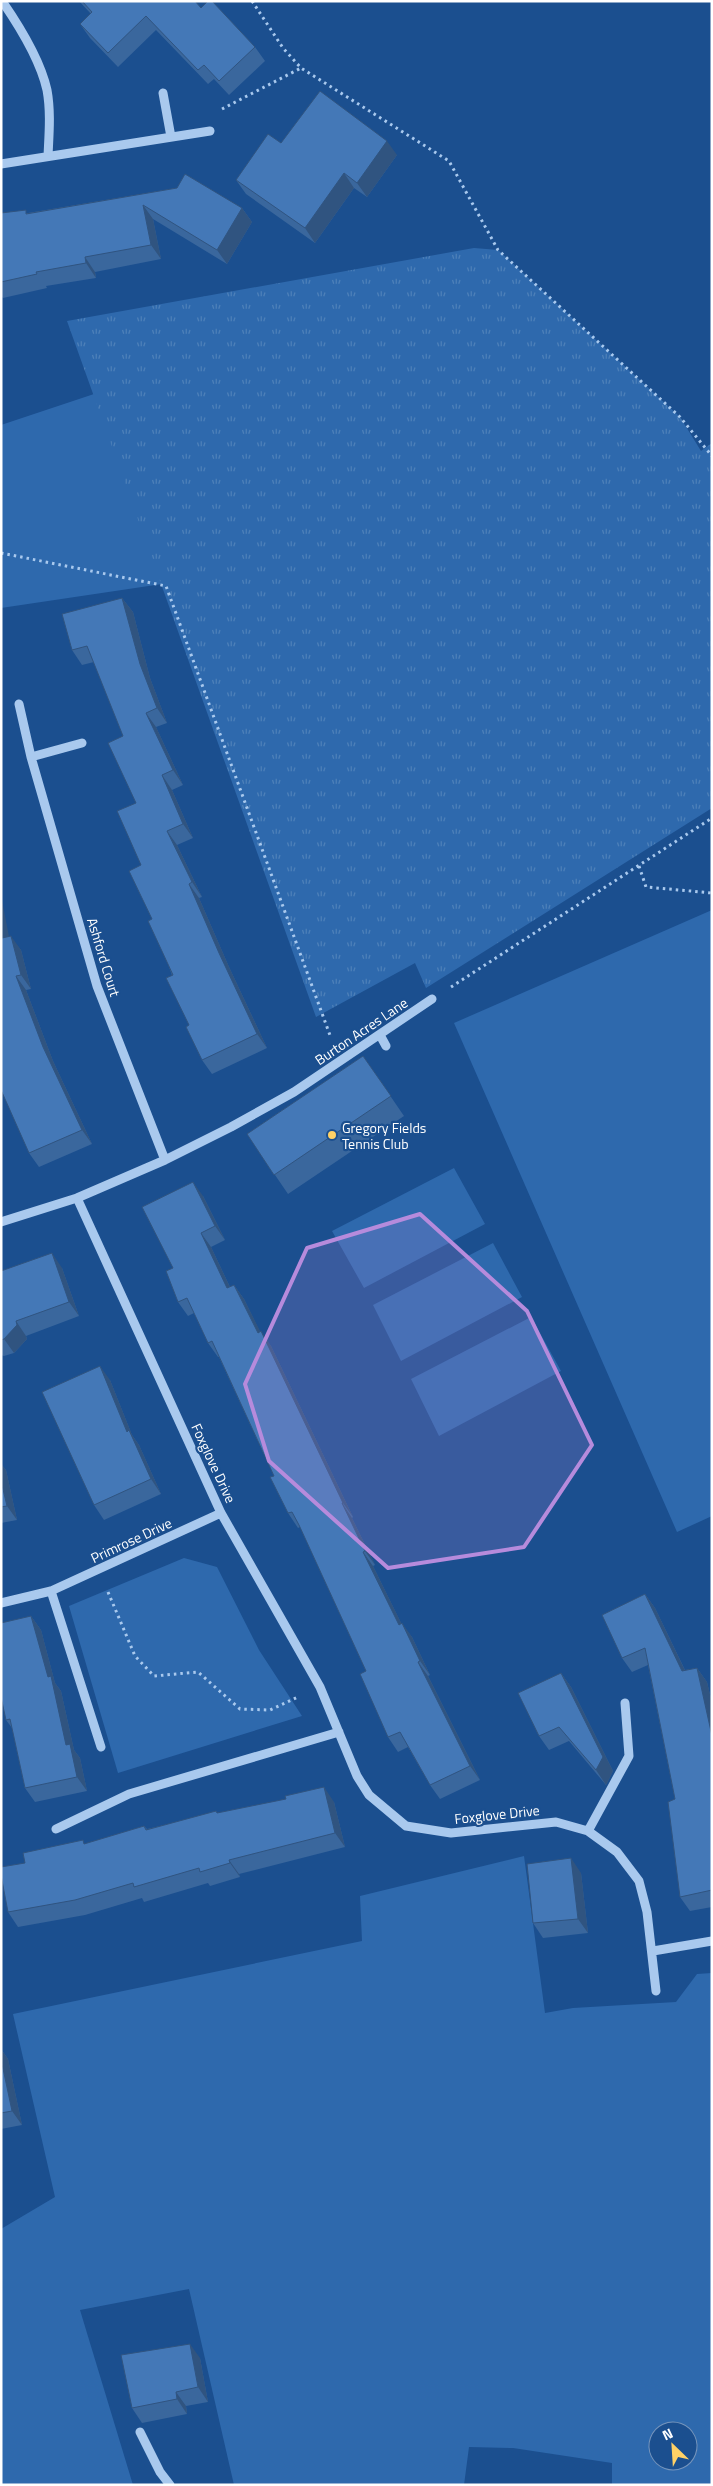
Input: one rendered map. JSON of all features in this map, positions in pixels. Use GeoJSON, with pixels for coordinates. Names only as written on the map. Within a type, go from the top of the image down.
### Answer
{"type":"FeatureCollection","features":[{"type":"Feature","properties":{"kind":"street"},"geometry":{"type":"LineString","coordinates":[[2,1],[26,39],[47,90],[50,122],[48,156]]}},
{"type":"Feature","properties":{"kind":"street"},"geometry":{"type":"LineString","coordinates":[[163,93],[171,137]]}},
{"type":"Feature","properties":{"kind":"street"},"geometry":{"type":"LineString","coordinates":[[1,164],[210,130]]}},
{"type":"Feature","properties":{"kind":"street","name":"Ashford Court"},"geometry":{"type":"LineString","coordinates":[[19,704],[31,757],[97,986],[165,1160]]}},
{"type":"Feature","properties":{"kind":"street"},"geometry":{"type":"LineString","coordinates":[[31,757],[82,743]]}},
{"type":"Feature","properties":{"kind":"street","name":"Burton Acres Lane"},"geometry":{"type":"LineString","coordinates":[[1,1222],[77,1198],[165,1160],[279,1101],[432,999]]}},
{"type":"Feature","properties":{"kind":"street"},"geometry":{"type":"LineString","coordinates":[[380,1035],[386,1046]]}},
{"type":"Feature","properties":{"kind":"street","name":"Foxglove Drive"},"geometry":{"type":"LineString","coordinates":[[77,1198],[221,1513],[320,1687],[357,1776],[369,1795],[406,1826],[451,1833],[556,1822],[588,1831],[618,1852],[639,1881],[647,1912],[653,1951],[656,1991]]}},
{"type":"Feature","properties":{"kind":"street","name":"Primrose Drive"},"geometry":{"type":"LineString","coordinates":[[1,1603],[51,1591],[221,1513]]}},
{"type":"Feature","properties":{"kind":"street"},"geometry":{"type":"LineString","coordinates":[[51,1591],[100,1747]]}},
{"type":"Feature","properties":{"kind":"street"},"geometry":{"type":"LineString","coordinates":[[588,1831],[629,1756],[625,1703]]}},
{"type":"Feature","properties":{"kind":"street"},"geometry":{"type":"LineString","coordinates":[[56,1829],[129,1794],[339,1732]]}},
{"type":"Feature","properties":{"kind":"street"},"geometry":{"type":"LineString","coordinates":[[653,1951],[712,1942]]}},
{"type":"Feature","properties":{"kind":"street"},"geometry":{"type":"LineString","coordinates":[[140,2432],[160,2472],[170,2485]]}},
{"type":"Feature","properties":{"kind":"path"},"geometry":{"type":"LineString","coordinates":[[252,1],[283,48],[301,68],[449,161],[498,250],[680,417],[712,456]]}},
{"type":"Feature","properties":{"kind":"path"},"geometry":{"type":"LineString","coordinates":[[210,130],[207,117],[301,68]]}},
{"type":"Feature","properties":{"kind":"path"},"geometry":{"type":"LineString","coordinates":[[1,553],[166,586],[340,1062]]}},
{"type":"Feature","properties":{"kind":"path"},"geometry":{"type":"LineString","coordinates":[[432,999],[712,818]]}},
{"type":"Feature","properties":{"kind":"path"},"geometry":{"type":"LineString","coordinates":[[639,866],[646,887],[712,893]]}},
{"type":"Feature","properties":{"kind":"path"},"geometry":{"type":"LineString","coordinates":[[100,1570],[135,1656],[154,1676],[198,1672],[240,1708],[270,1710],[320,1687]]}},
{"type":"Feature","properties":{"kind":"highlighted area"},"geometry":{"type":"Polygon","coordinates":[[[420,1214],[527,1311],[592,1445],[524,1547],[388,1568],[269,1461],[245,1384],[307,1248],[420,1214]]]}},
{"type":"Feature","properties":{"kind":"green space"},"geometry":{"type":"Polygon","coordinates":[[[474,248],[498,250],[680,417],[701,451],[712,443],[712,808],[426,988],[415,963],[316,1017],[67,321],[474,248]]]}},
{"type":"Feature","properties":{"kind":"green space"},"geometry":{"type":"Polygon","coordinates":[[[94,394],[162,584],[1,608],[1,425],[94,394]]]}},
{"type":"Feature","properties":{"kind":"green space"},"geometry":{"type":"Polygon","coordinates":[[[712,910],[712,1516],[677,1532],[454,1023],[712,910]]]}},
{"type":"Feature","properties":{"kind":"green space"},"geometry":{"type":"Polygon","coordinates":[[[454,1168],[485,1224],[364,1288],[332,1231],[454,1168]]]}},
{"type":"Feature","properties":{"kind":"green space"},"geometry":{"type":"Polygon","coordinates":[[[493,1243],[522,1297],[401,1361],[373,1305],[493,1243]]]}},
{"type":"Feature","properties":{"kind":"green space"},"geometry":{"type":"Polygon","coordinates":[[[531,1317],[561,1371],[439,1436],[411,1379],[531,1317]]]}},
{"type":"Feature","properties":{"kind":"green space"},"geometry":{"type":"Polygon","coordinates":[[[184,1558],[217,1567],[259,1650],[302,1716],[118,1773],[69,1606],[184,1558]]]}},
{"type":"Feature","properties":{"kind":"green space"},"geometry":{"type":"Polygon","coordinates":[[[524,1856],[545,2013],[573,2008],[676,2002],[697,1974],[712,1973],[712,2485],[612,2485],[612,2463],[513,2448],[469,2447],[464,2485],[234,2485],[189,2289],[80,2310],[133,2485],[1,2485],[1,2229],[55,2197],[13,2014],[362,1941],[360,1896],[524,1856]]]}},
{"type":"Feature","properties":{"kind":"building"},"geometry":{"type":"Polygon","coordinates":[[[82,1],[195,1],[201,8],[208,1],[212,1],[255,47],[219,81],[204,65],[198,70],[146,16],[108,53],[80,24],[92,12],[82,1]]]}},
{"type":"Feature","properties":{"kind":"building"},"geometry":{"type":"Polygon","coordinates":[[[320,91],[387,141],[357,183],[344,173],[305,228],[236,180],[268,134],[281,143],[320,91]]]}},
{"type":"Feature","properties":{"kind":"building"},"geometry":{"type":"Polygon","coordinates":[[[185,174],[242,208],[217,250],[143,205],[151,245],[85,257],[86,263],[36,272],[37,274],[1,282],[1,213],[26,210],[26,214],[177,188],[185,174]]]}},
{"type":"Feature","properties":{"kind":"building"},"geometry":{"type":"Polygon","coordinates":[[[122,598],[140,664],[157,708],[146,713],[173,770],[162,775],[183,824],[167,831],[192,882],[189,884],[257,1034],[202,1060],[186,1027],[189,1025],[166,978],[173,975],[148,921],[152,919],[129,871],[141,865],[117,811],[136,803],[108,743],[123,736],[87,646],[72,650],[62,614],[122,598]]]}},
{"type":"Feature","properties":{"kind":"building"},"geometry":{"type":"Polygon","coordinates":[[[1,934],[2,938],[11,936],[21,975],[16,976],[43,1047],[82,1130],[29,1153],[1,1090],[1,934]]]}},
{"type":"Feature","properties":{"kind":"building"},"geometry":{"type":"Polygon","coordinates":[[[363,1056],[391,1096],[274,1175],[247,1134],[363,1056]]]}},
{"type":"Feature","properties":{"kind":"building"},"geometry":{"type":"Polygon","coordinates":[[[193,1182],[215,1226],[201,1233],[227,1288],[234,1285],[258,1333],[261,1331],[343,1503],[365,1551],[363,1552],[399,1625],[402,1623],[420,1661],[418,1662],[470,1766],[430,1785],[400,1732],[388,1737],[360,1674],[366,1671],[299,1525],[292,1512],[288,1513],[270,1477],[274,1476],[212,1341],[208,1343],[187,1298],[178,1302],[166,1271],[173,1268],[142,1207],[193,1182]]]}},
{"type":"Feature","properties":{"kind":"building"},"geometry":{"type":"Polygon","coordinates":[[[52,1253],[69,1302],[16,1321],[17,1325],[1,1340],[1,1271],[52,1253]]]}},
{"type":"Feature","properties":{"kind":"building"},"geometry":{"type":"Polygon","coordinates":[[[100,1366],[127,1432],[129,1430],[151,1479],[94,1505],[42,1392],[100,1366]]]}},
{"type":"Feature","properties":{"kind":"building"},"geometry":{"type":"Polygon","coordinates":[[[1,1481],[7,1506],[1,1507],[1,1481]]]}},
{"type":"Feature","properties":{"kind":"building"},"geometry":{"type":"Polygon","coordinates":[[[645,1594],[682,1671],[697,1668],[712,1736],[712,1890],[680,1897],[668,1802],[675,1799],[645,1648],[622,1658],[602,1615],[645,1594]]]}},
{"type":"Feature","properties":{"kind":"building"},"geometry":{"type":"Polygon","coordinates":[[[31,1616],[48,1677],[51,1676],[66,1745],[70,1744],[77,1777],[25,1788],[10,1719],[6,1720],[1,1697],[1,1623],[31,1616]]]}},
{"type":"Feature","properties":{"kind":"building"},"geometry":{"type":"Polygon","coordinates":[[[561,1673],[603,1757],[596,1770],[559,1727],[539,1736],[518,1693],[561,1673]]]}},
{"type":"Feature","properties":{"kind":"building"},"geometry":{"type":"Polygon","coordinates":[[[324,1787],[335,1833],[229,1860],[230,1863],[200,1872],[199,1868],[134,1887],[133,1883],[75,1900],[8,1912],[1,1867],[25,1863],[23,1853],[83,1840],[84,1844],[144,1826],[146,1830],[216,1811],[217,1813],[286,1799],[285,1796],[324,1787]]]}},
{"type":"Feature","properties":{"kind":"building"},"geometry":{"type":"Polygon","coordinates":[[[571,1858],[578,1919],[533,1923],[527,1864],[571,1858]]]}},
{"type":"Feature","properties":{"kind":"building"},"geometry":{"type":"Polygon","coordinates":[[[1,2059],[12,2111],[1,2113],[1,2059]]]}},
{"type":"Feature","properties":{"kind":"building"},"geometry":{"type":"Polygon","coordinates":[[[190,2344],[198,2387],[176,2392],[177,2399],[132,2408],[121,2355],[190,2344]]]}},
{"type":"Feature","properties":{"kind":"place","name":"Gregory Fields Tennis Club"},"geometry":{"type":"Point","coordinates":[332,1135]}}]}
